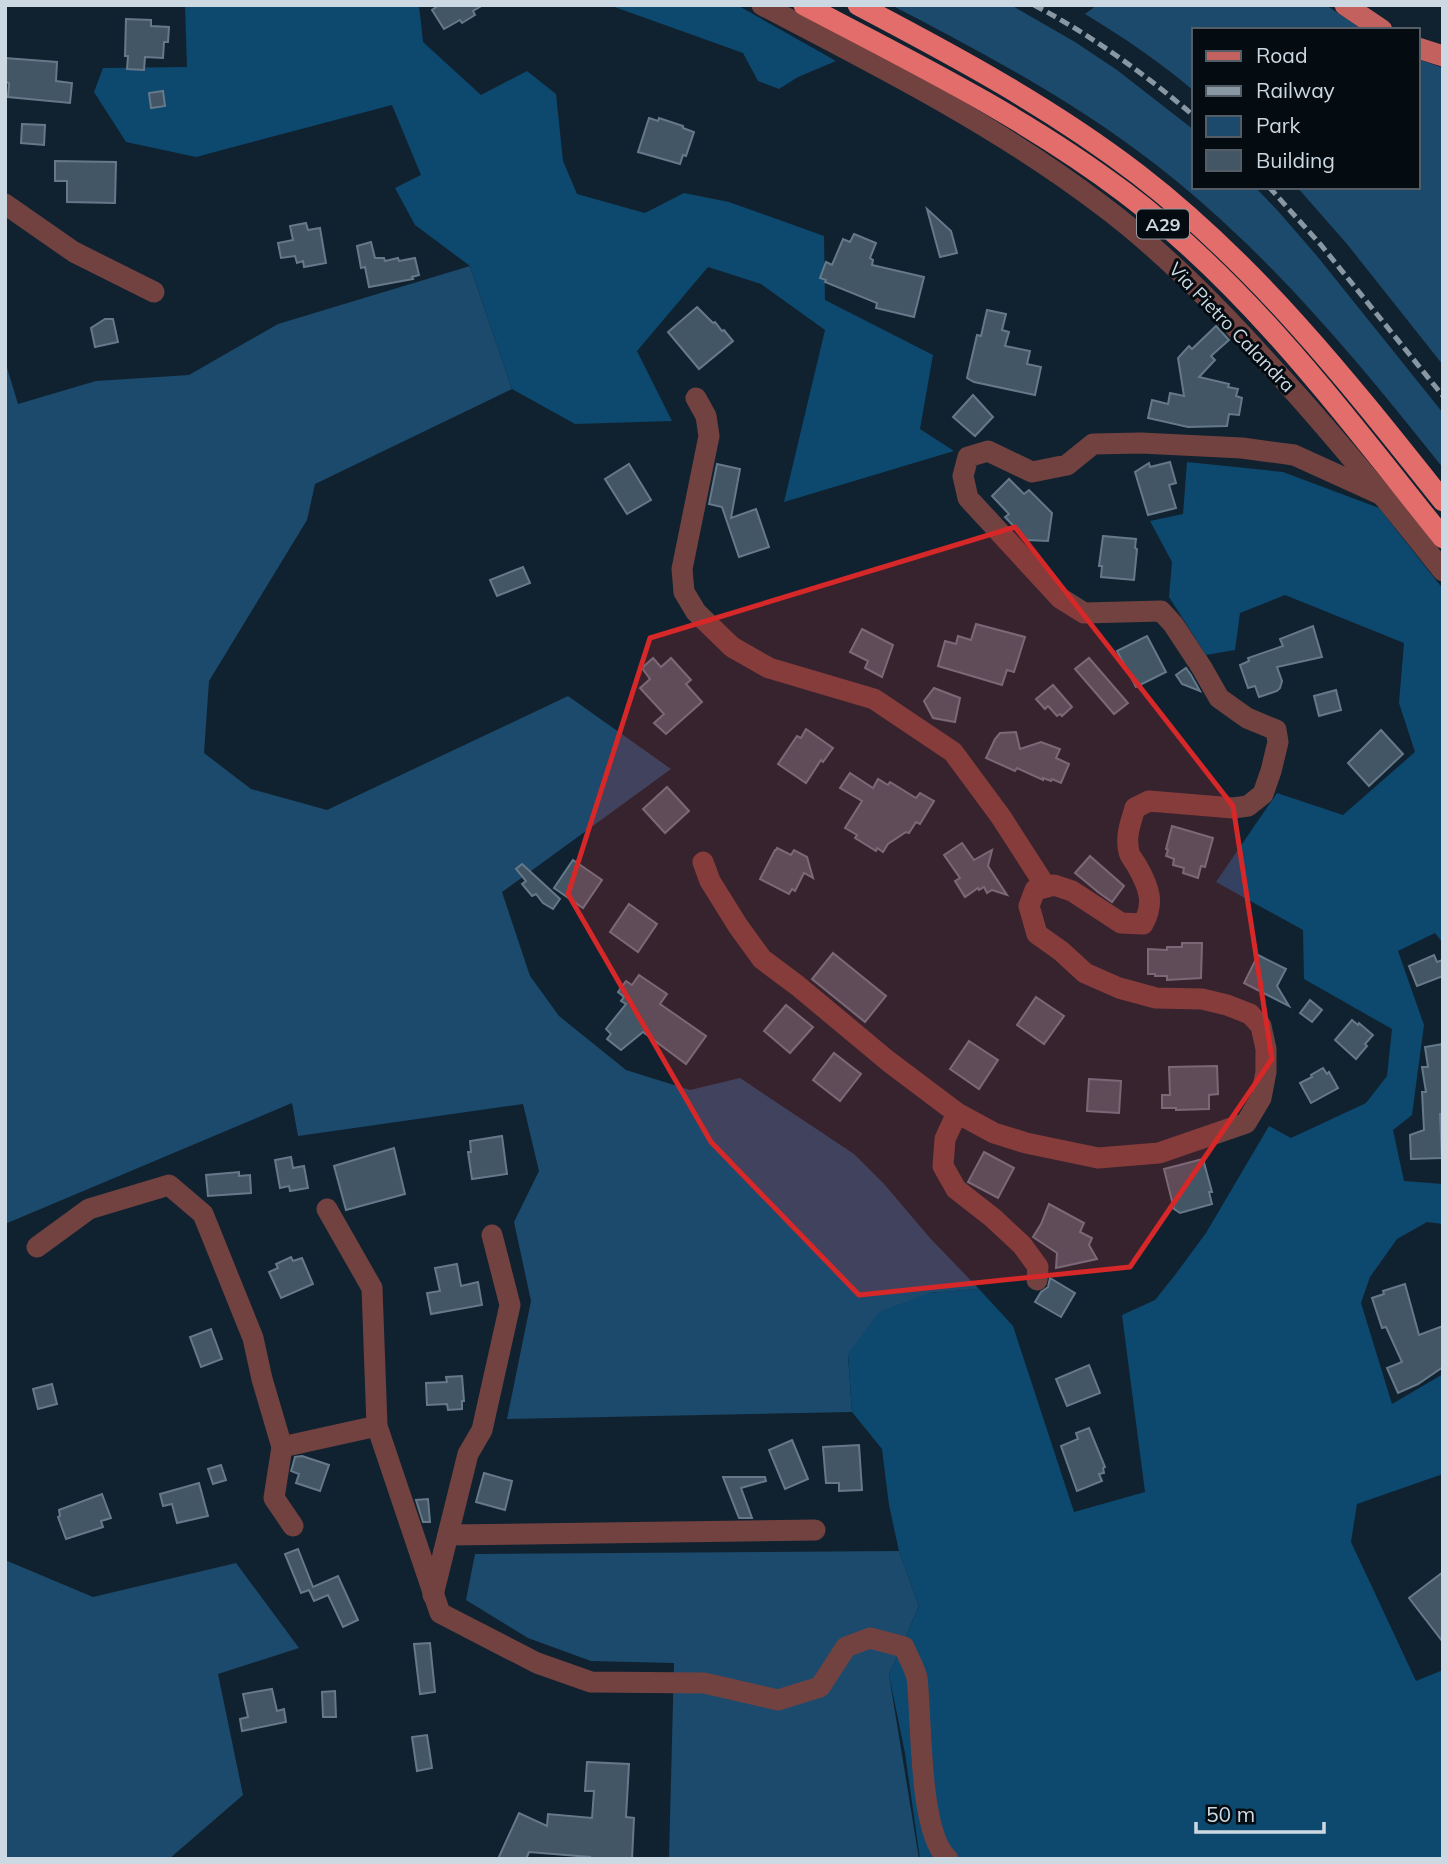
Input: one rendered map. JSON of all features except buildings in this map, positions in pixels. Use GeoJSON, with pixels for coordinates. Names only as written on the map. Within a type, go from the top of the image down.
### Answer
{"type":"FeatureCollection","features":[{"type":"Feature","properties":{"kind":"highway","name":"A29"},"geometry":{"type":"LineString","coordinates":[[804,5],[946,80],[1028,128],[1125,192],[1206,263],[1260,317],[1336,405],[1443,538]]}},
{"type":"Feature","properties":{"kind":"highway","name":"A29"},"geometry":{"type":"LineString","coordinates":[[858,5],[950,53],[1030,101],[1113,156],[1183,212],[1279,303],[1332,363],[1443,501]]}},
{"type":"Feature","properties":{"kind":"main road"},"geometry":{"type":"LineString","coordinates":[[1345,5],[1379,28]]}},
{"type":"Feature","properties":{"kind":"main road"},"geometry":{"type":"LineString","coordinates":[[1420,49],[1443,57]]}},
{"type":"Feature","properties":{"kind":"street","name":"Via Pietro Calandra"},"geometry":{"type":"LineString","coordinates":[[762,5],[904,80],[967,117],[1100,203],[1152,246],[1199,289],[1294,391],[1443,570]]}},
{"type":"Feature","properties":{"kind":"street"},"geometry":{"type":"LineString","coordinates":[[5,204],[74,252],[154,292]]}},
{"type":"Feature","properties":{"kind":"street"},"geometry":{"type":"LineString","coordinates":[[696,397],[706,416],[709,436],[681,569],[684,592],[696,612],[732,647],[769,668],[874,699],[953,752],[1001,817],[1046,887]]}},
{"type":"Feature","properties":{"kind":"street"},"geometry":{"type":"LineString","coordinates":[[703,862],[710,881],[762,959],[957,1113],[994,1133],[1026,1143],[1098,1157],[1159,1153],[1246,1123],[1261,1098],[1266,1072],[1266,1049],[1261,1026],[1250,1014],[1202,999],[1156,998],[1119,988],[1085,973],[1037,934],[1029,906],[1035,890],[1054,885],[1072,891],[1121,923],[1143,924],[1148,914],[1150,894],[1129,852],[1128,832],[1135,808],[1149,801],[1233,808],[1248,806],[1263,794],[1278,742],[1276,730],[1247,718],[1219,698],[1188,646],[1161,611],[1084,613],[1060,598],[968,498],[963,476],[968,457],[988,451],[1032,472],[1067,465],[1093,444],[1141,443],[1242,448],[1294,455],[1382,495]]}},
{"type":"Feature","properties":{"kind":"street"},"geometry":{"type":"LineString","coordinates":[[957,1113],[944,1139],[943,1166],[956,1189],[1022,1245],[1038,1267],[1037,1280]]}},
{"type":"Feature","properties":{"kind":"street"},"geometry":{"type":"LineString","coordinates":[[37,1247],[89,1209],[169,1185],[203,1214],[253,1338],[282,1447],[274,1498],[293,1526]]}},
{"type":"Feature","properties":{"kind":"street"},"geometry":{"type":"LineString","coordinates":[[327,1209],[372,1288],[377,1426],[440,1613],[537,1663],[591,1682],[704,1683],[778,1700],[820,1688],[846,1647],[870,1638],[904,1647],[916,1675],[919,1740],[932,1829],[944,1856],[948,1859]]}},
{"type":"Feature","properties":{"kind":"street"},"geometry":{"type":"LineString","coordinates":[[433,1595],[468,1454],[482,1430],[510,1305],[492,1235]]}},
{"type":"Feature","properties":{"kind":"street"},"geometry":{"type":"LineString","coordinates":[[282,1447],[377,1426]]}},
{"type":"Feature","properties":{"kind":"street"},"geometry":{"type":"LineString","coordinates":[[448,1535],[815,1530]]}},
{"type":"Feature","properties":{"kind":"highlighted area"},"geometry":{"type":"Polygon","coordinates":[[[1015,527],[1233,806],[1272,1059],[1130,1267],[859,1295],[711,1142],[568,894],[650,638],[1015,527]]]}},
{"type":"Feature","properties":{"kind":"green space"},"geometry":{"type":"Polygon","coordinates":[[[891,5],[1011,5],[1117,70],[1192,128],[1192,189],[1257,189],[1278,211],[1443,413],[1443,468],[1343,346],[1235,232],[1196,197],[1124,141],[1060,98],[891,5]]]}},
{"type":"Feature","properties":{"kind":"green space"},"geometry":{"type":"Polygon","coordinates":[[[1097,5],[1326,5],[1360,28],[1192,28],[1192,89],[1141,50],[1085,14],[1097,5]]]}},
{"type":"Feature","properties":{"kind":"green space"},"geometry":{"type":"Polygon","coordinates":[[[1420,60],[1443,68],[1443,365],[1347,244],[1299,189],[1420,189],[1420,60]]]}},
{"type":"Feature","properties":{"kind":"green space"},"geometry":{"type":"Polygon","coordinates":[[[470,266],[512,389],[315,484],[307,520],[209,681],[204,753],[251,789],[327,810],[568,696],[671,769],[502,892],[530,976],[559,1016],[626,1070],[690,1090],[740,1078],[854,1154],[979,1289],[929,1293],[848,1355],[852,1412],[507,1419],[531,1301],[514,1222],[539,1171],[523,1104],[298,1136],[292,1103],[5,1224],[5,361],[18,404],[96,381],[189,375],[278,324],[470,266]]]}},
{"type":"Feature","properties":{"kind":"green space"},"geometry":{"type":"Polygon","coordinates":[[[899,1551],[919,1606],[889,1675],[919,1859],[669,1859],[674,1663],[591,1661],[528,1638],[466,1600],[475,1554],[899,1551]]]}},
{"type":"Feature","properties":{"kind":"green space"},"geometry":{"type":"Polygon","coordinates":[[[5,1560],[93,1597],[236,1563],[299,1648],[218,1674],[243,1795],[169,1859],[5,1859],[5,1560]]]}},
{"type":"Feature","properties":{"kind":"shaded area"},"geometry":{"type":"Polygon","coordinates":[[[185,5],[419,5],[423,42],[481,95],[527,71],[556,94],[563,161],[577,194],[645,213],[684,193],[729,202],[824,236],[825,300],[933,355],[920,429],[954,451],[784,502],[825,330],[761,284],[708,267],[637,351],[672,421],[575,424],[512,389],[470,266],[415,225],[395,188],[421,175],[392,105],[196,157],[126,142],[94,92],[103,68],[187,67],[185,5]]]}},
{"type":"Feature","properties":{"kind":"shaded area"},"geometry":{"type":"Polygon","coordinates":[[[609,5],[737,5],[836,61],[798,77],[779,89],[758,81],[743,53],[609,5]]]}},
{"type":"Feature","properties":{"kind":"shaded area"},"geometry":{"type":"Polygon","coordinates":[[[1187,462],[1283,472],[1379,508],[1443,589],[1443,943],[1435,933],[1398,951],[1424,1025],[1412,1115],[1393,1130],[1404,1181],[1443,1184],[1443,1224],[1427,1222],[1397,1239],[1370,1277],[1361,1303],[1392,1404],[1443,1374],[1443,1474],[1357,1504],[1351,1542],[1416,1681],[1443,1670],[1443,1859],[920,1859],[905,1753],[889,1675],[919,1606],[899,1551],[889,1505],[882,1449],[852,1412],[848,1354],[879,1312],[929,1293],[979,1289],[1013,1326],[1074,1512],[1145,1492],[1122,1315],[1155,1300],[1175,1275],[1206,1233],[1269,1126],[1291,1138],[1366,1103],[1387,1076],[1392,1029],[1304,979],[1303,930],[1216,882],[1277,793],[1343,815],[1415,752],[1399,703],[1404,643],[1285,595],[1240,613],[1235,650],[1206,655],[1169,597],[1172,562],[1150,521],[1183,514],[1187,462]]]}},
{"type":"Feature","properties":{"kind":"railway"},"geometry":{"type":"LineString","coordinates":[[1034,5],[1117,56],[1192,114]]}},
{"type":"Feature","properties":{"kind":"railway"},"geometry":{"type":"LineString","coordinates":[[1271,189],[1321,245],[1443,396]]}}]}
